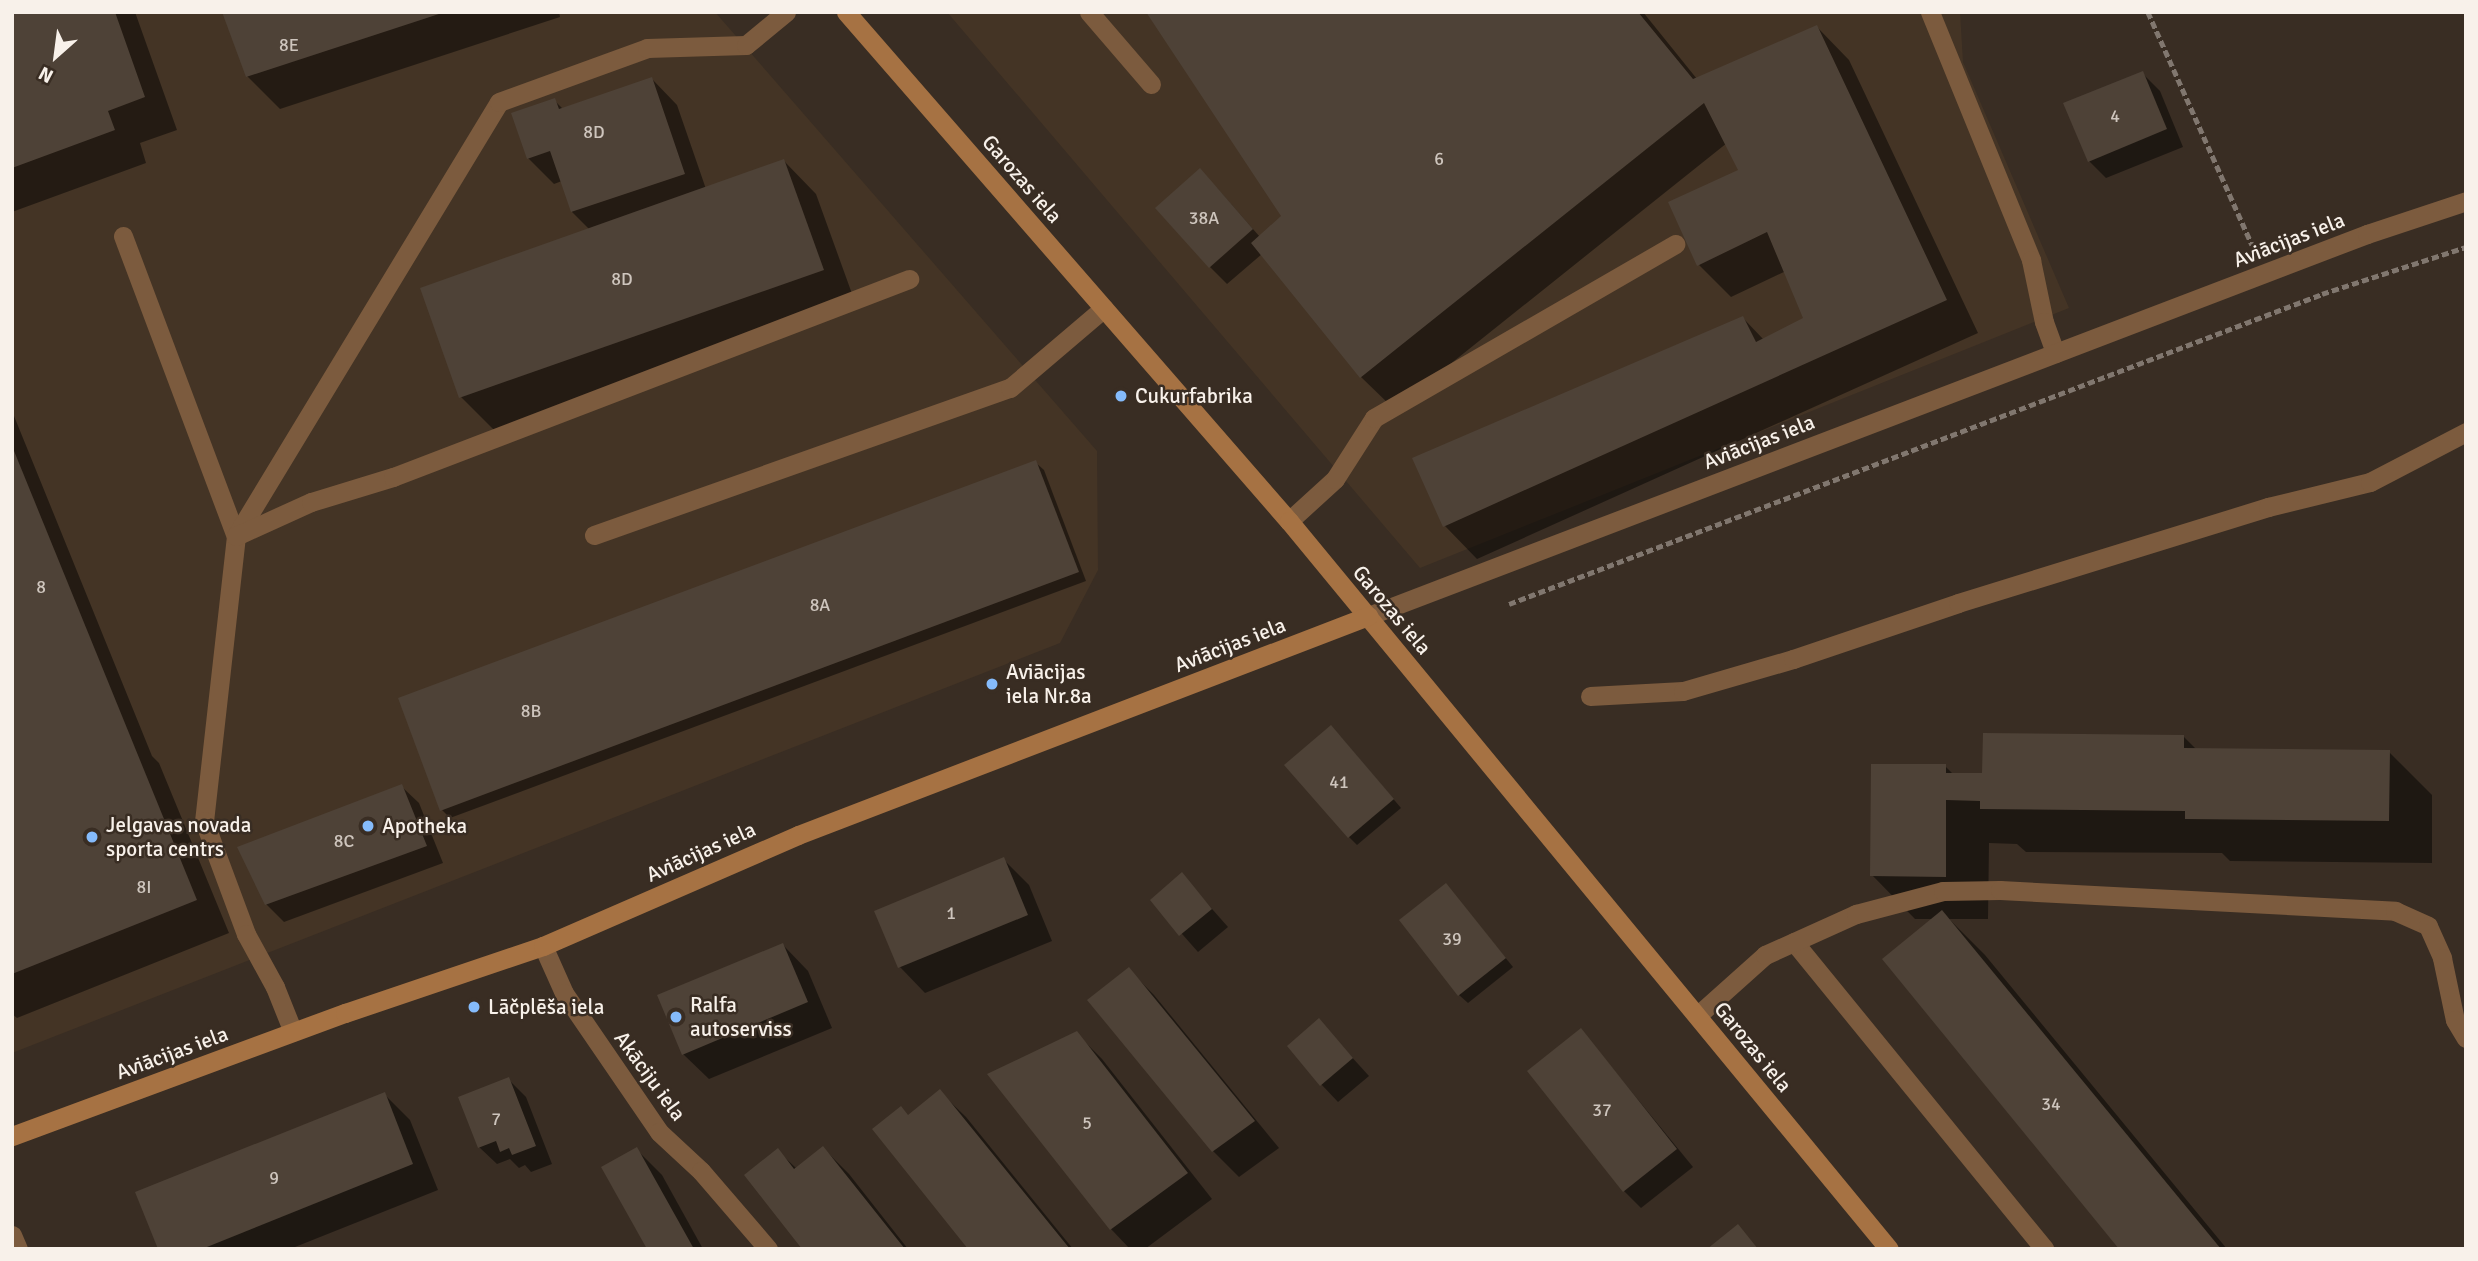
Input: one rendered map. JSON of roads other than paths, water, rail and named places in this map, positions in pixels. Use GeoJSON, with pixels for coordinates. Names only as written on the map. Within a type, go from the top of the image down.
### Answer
{"type":"FeatureCollection","features":[{"type":"Feature","properties":{"kind":"main road","name":"Garozas iela"},"geometry":{"type":"LineString","coordinates":[[846,12],[1289,521],[1889,1249]]}},
{"type":"Feature","properties":{"kind":"main road","name":"Aviācijas iela"},"geometry":{"type":"LineString","coordinates":[[12,1136],[293,1032],[543,946],[798,835],[1368,616]]}},
{"type":"Feature","properties":{"kind":"street"},"geometry":{"type":"LineString","coordinates":[[293,1032],[275,986],[246,934],[204,821],[236,536],[499,102],[648,48],[746,45],[786,12]]}},
{"type":"Feature","properties":{"kind":"street"},"geometry":{"type":"LineString","coordinates":[[1089,12],[1152,84]]}},
{"type":"Feature","properties":{"kind":"street"},"geometry":{"type":"LineString","coordinates":[[1930,12],[2031,260],[2055,353]]}},
{"type":"Feature","properties":{"kind":"street","name":"Aviācijas iela"},"geometry":{"type":"LineString","coordinates":[[1368,616],[2264,274],[2466,201]]}},
{"type":"Feature","properties":{"kind":"street"},"geometry":{"type":"LineString","coordinates":[[123,236],[236,536]]}},
{"type":"Feature","properties":{"kind":"street"},"geometry":{"type":"LineString","coordinates":[[1289,521],[1335,479],[1374,418],[1675,244]]}},
{"type":"Feature","properties":{"kind":"street"},"geometry":{"type":"LineString","coordinates":[[236,536],[311,502],[393,477],[909,279]]}},
{"type":"Feature","properties":{"kind":"street"},"geometry":{"type":"LineString","coordinates":[[594,535],[1010,388],[1104,308]]}},
{"type":"Feature","properties":{"kind":"street"},"geometry":{"type":"LineString","coordinates":[[1590,696],[1683,691],[1793,659],[1958,603],[2268,507],[2370,482],[2466,432]]}},
{"type":"Feature","properties":{"kind":"street"},"geometry":{"type":"LineString","coordinates":[[1698,1015],[1765,955],[1856,914],[1943,891],[2000,890],[2395,911],[2428,926],[2442,958],[2455,1020],[2466,1038]]}},
{"type":"Feature","properties":{"kind":"street"},"geometry":{"type":"LineString","coordinates":[[1794,942],[2044,1249]]}},
{"type":"Feature","properties":{"kind":"street","name":"Akāciju iela"},"geometry":{"type":"LineString","coordinates":[[543,946],[564,993],[659,1132],[701,1171],[768,1249]]}},
{"type":"Feature","properties":{"kind":"street"},"geometry":{"type":"LineString","coordinates":[[12,1235],[18,1249]]}},
{"type":"Feature","properties":{"kind":"place","name":"Cukurfabrika"},"geometry":{"type":"Point","coordinates":[1121,396]}},
{"type":"Feature","properties":{"kind":"place","name":"Aviācijas iela Nr.8a"},"geometry":{"type":"Point","coordinates":[992,684]}},
{"type":"Feature","properties":{"kind":"place","name":"Apotheka"},"geometry":{"type":"Point","coordinates":[368,826]}},
{"type":"Feature","properties":{"kind":"place","name":"Jelgavas novada sporta centrs"},"geometry":{"type":"Point","coordinates":[92,837]}},
{"type":"Feature","properties":{"kind":"place","name":"Lāčplēša iela"},"geometry":{"type":"Point","coordinates":[474,1007]}},
{"type":"Feature","properties":{"kind":"place","name":"Ralfa autoserviss"},"geometry":{"type":"Point","coordinates":[676,1017]}}]}
